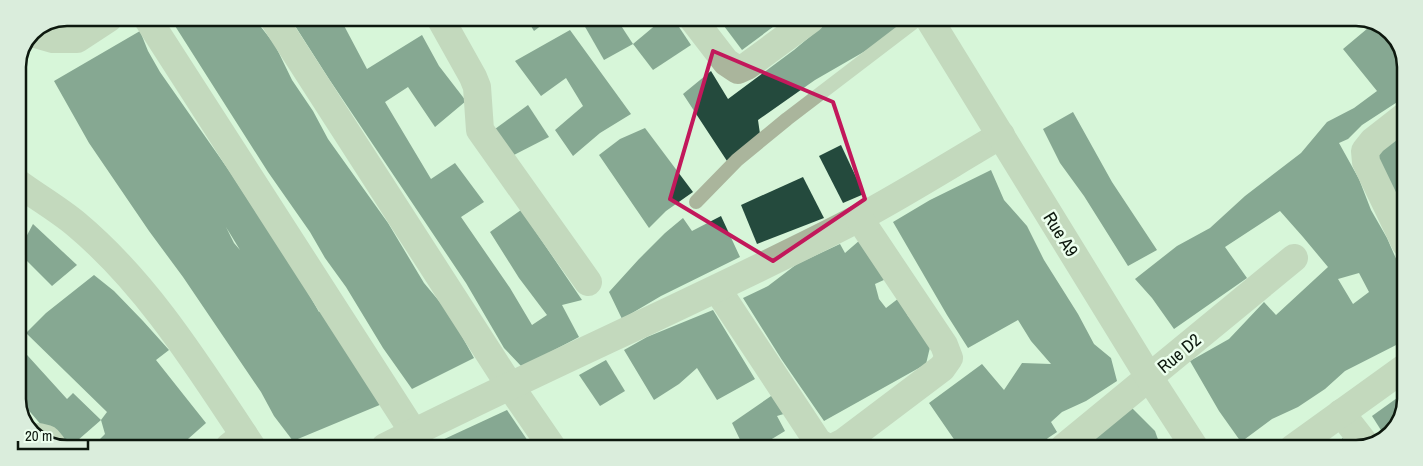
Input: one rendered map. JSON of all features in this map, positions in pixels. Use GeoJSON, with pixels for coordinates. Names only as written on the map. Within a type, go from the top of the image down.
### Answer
{"type":"FeatureCollection","features":[{"type":"Feature","properties":{"kind":"street"},"geometry":{"type":"LineString","coordinates":[[41,36],[53,39],[76,39],[96,26]]}},
{"type":"Feature","properties":{"kind":"street"},"geometry":{"type":"LineString","coordinates":[[152,26],[414,433]]}},
{"type":"Feature","properties":{"kind":"street"},"geometry":{"type":"LineString","coordinates":[[278,26],[510,386],[547,440]]}},
{"type":"Feature","properties":{"kind":"street"},"geometry":{"type":"LineString","coordinates":[[444,26],[477,87],[480,130],[588,282]]}},
{"type":"Feature","properties":{"kind":"street"},"geometry":{"type":"LineString","coordinates":[[698,26],[726,62],[738,70],[748,66],[800,26]]}},
{"type":"Feature","properties":{"kind":"street","name":"Rue A9"},"geometry":{"type":"LineString","coordinates":[[933,26],[1149,377],[1190,440]]}},
{"type":"Feature","properties":{"kind":"street"},"geometry":{"type":"LineString","coordinates":[[1397,122],[1373,141],[1366,151],[1366,162],[1397,228]]}},
{"type":"Feature","properties":{"kind":"street"},"geometry":{"type":"LineString","coordinates":[[400,440],[716,289],[859,218],[1001,136]]}},
{"type":"Feature","properties":{"kind":"street"},"geometry":{"type":"LineString","coordinates":[[26,189],[76,224],[131,279],[167,322],[197,363],[240,440]]}},
{"type":"Feature","properties":{"kind":"street"},"geometry":{"type":"LineString","coordinates":[[847,440],[942,368],[949,358],[944,345],[859,218]]}},
{"type":"Feature","properties":{"kind":"street","name":"Rue D2"},"geometry":{"type":"LineString","coordinates":[[1073,440],[1294,258]]}},
{"type":"Feature","properties":{"kind":"street"},"geometry":{"type":"LineString","coordinates":[[716,289],[817,440]]}},
{"type":"Feature","properties":{"kind":"street"},"geometry":{"type":"LineString","coordinates":[[1304,440],[1397,373]]}},
{"type":"Feature","properties":{"kind":"street"},"geometry":{"type":"LineString","coordinates":[[1341,413],[1361,439]]}},
{"type":"Feature","properties":{"kind":"lane"},"geometry":{"type":"LineString","coordinates":[[696,202],[751,148],[909,26]]}},
{"type":"Feature","properties":{"kind":"highlighted area"},"geometry":{"type":"Polygon","coordinates":[[[713,51],[833,102],[865,199],[773,261],[670,199],[713,51]]]}},
{"type":"Feature","properties":{"kind":"building"},"geometry":{"type":"Polygon","coordinates":[[[175,26],[260,26],[275,45],[292,80],[313,111],[328,139],[388,223],[424,283],[449,313],[474,358],[412,389],[383,348],[310,232],[268,172],[175,26]]]}},
{"type":"Feature","properties":{"kind":"building"},"geometry":{"type":"Polygon","coordinates":[[[295,26],[344,26],[367,69],[422,35],[439,66],[466,101],[435,127],[408,87],[385,102],[431,179],[455,163],[484,202],[461,217],[510,288],[532,325],[547,315],[519,278],[490,232],[521,210],[582,300],[562,305],[579,337],[522,367],[504,348],[466,283],[295,26]]]}},
{"type":"Feature","properties":{"kind":"building"},"geometry":{"type":"Polygon","coordinates":[[[531,26],[541,26],[534,31],[531,26]]]}},
{"type":"Feature","properties":{"kind":"building"},"geometry":{"type":"Polygon","coordinates":[[[585,26],[621,26],[633,44],[604,60],[585,26]]]}},
{"type":"Feature","properties":{"kind":"building"},"geometry":{"type":"Polygon","coordinates":[[[654,26],[678,26],[691,45],[653,70],[633,44],[654,26]]]}},
{"type":"Feature","properties":{"kind":"building"},"geometry":{"type":"Polygon","coordinates":[[[724,26],[774,26],[742,50],[724,26]]]}},
{"type":"Feature","properties":{"kind":"building"},"geometry":{"type":"Polygon","coordinates":[[[823,26],[903,26],[874,46],[815,80],[758,120],[760,134],[727,161],[683,94],[711,71],[728,99],[794,50],[823,26]]]}},
{"type":"Feature","properties":{"kind":"building"},"geometry":{"type":"Polygon","coordinates":[[[1367,29],[1378,33],[1386,40],[1394,52],[1397,65],[1397,102],[1362,125],[1348,139],[1339,143],[1359,179],[1371,210],[1387,238],[1397,261],[1397,345],[1345,371],[1325,389],[1298,407],[1272,419],[1244,440],[1240,440],[1219,411],[1190,361],[1229,339],[1264,302],[1276,315],[1328,267],[1280,211],[1225,247],[1247,278],[1174,329],[1152,298],[1135,279],[1177,246],[1210,228],[1245,196],[1301,153],[1327,122],[1354,108],[1377,91],[1343,49],[1367,29]],[[1359,273],[1338,279],[1353,304],[1369,292],[1359,273]]]}},
{"type":"Feature","properties":{"kind":"building"},"geometry":{"type":"Polygon","coordinates":[[[570,30],[631,114],[600,133],[573,156],[555,130],[583,106],[566,78],[541,96],[515,61],[570,30]]]}},
{"type":"Feature","properties":{"kind":"building"},"geometry":{"type":"Polygon","coordinates":[[[140,31],[148,51],[160,72],[230,172],[303,284],[319,312],[322,310],[382,404],[292,440],[274,416],[261,392],[183,277],[89,143],[54,81],[140,31]],[[226,227],[234,243],[240,250],[226,227]]]}},
{"type":"Feature","properties":{"kind":"building"},"geometry":{"type":"Polygon","coordinates":[[[528,105],[549,137],[510,157],[495,129],[528,105]]]}},
{"type":"Feature","properties":{"kind":"building"},"geometry":{"type":"Polygon","coordinates":[[[1073,112],[1112,182],[1157,250],[1128,266],[1084,196],[1060,163],[1043,129],[1073,112]]]}},
{"type":"Feature","properties":{"kind":"building"},"geometry":{"type":"Polygon","coordinates":[[[645,128],[693,192],[666,211],[649,228],[599,155],[620,139],[645,128]]]}},
{"type":"Feature","properties":{"kind":"building"},"geometry":{"type":"Polygon","coordinates":[[[1397,137],[1397,197],[1375,155],[1397,137]]]}},
{"type":"Feature","properties":{"kind":"building"},"geometry":{"type":"Polygon","coordinates":[[[841,145],[864,194],[843,203],[819,156],[841,145]]]}},
{"type":"Feature","properties":{"kind":"building"},"geometry":{"type":"Polygon","coordinates":[[[991,170],[1004,200],[1027,226],[1044,260],[1078,314],[1094,344],[1111,358],[1117,381],[1086,401],[1062,412],[1051,422],[1057,432],[1046,440],[954,440],[929,403],[982,364],[1004,390],[1022,363],[1051,364],[1031,341],[1018,320],[968,348],[893,222],[930,200],[991,170]]]}},
{"type":"Feature","properties":{"kind":"building"},"geometry":{"type":"Polygon","coordinates":[[[803,177],[824,218],[757,244],[741,205],[803,177]]]}},
{"type":"Feature","properties":{"kind":"building"},"geometry":{"type":"Polygon","coordinates":[[[721,216],[740,257],[661,296],[622,319],[609,292],[639,259],[683,218],[692,231],[721,216]]]}},
{"type":"Feature","properties":{"kind":"building"},"geometry":{"type":"Polygon","coordinates":[[[33,224],[77,265],[52,286],[26,260],[26,237],[33,224]]]}},
{"type":"Feature","properties":{"kind":"building"},"geometry":{"type":"Polygon","coordinates":[[[860,240],[886,279],[875,284],[879,299],[886,308],[899,298],[908,316],[931,343],[926,364],[824,421],[782,360],[743,298],[768,286],[797,264],[840,244],[845,253],[860,240]]]}},
{"type":"Feature","properties":{"kind":"building"},"geometry":{"type":"Polygon","coordinates":[[[94,275],[114,291],[169,350],[156,360],[206,423],[187,440],[99,440],[105,434],[101,420],[107,412],[26,333],[46,313],[94,275]]]}},
{"type":"Feature","properties":{"kind":"building"},"geometry":{"type":"Polygon","coordinates":[[[713,310],[755,379],[717,400],[697,368],[679,384],[654,400],[624,350],[647,337],[713,310]]]}},
{"type":"Feature","properties":{"kind":"building"},"geometry":{"type":"Polygon","coordinates":[[[26,354],[67,399],[73,393],[101,420],[78,440],[54,437],[27,409],[26,354]]]}},
{"type":"Feature","properties":{"kind":"building"},"geometry":{"type":"Polygon","coordinates":[[[606,360],[625,391],[600,406],[579,375],[606,360]]]}},
{"type":"Feature","properties":{"kind":"building"},"geometry":{"type":"Polygon","coordinates":[[[774,394],[787,413],[777,416],[785,431],[770,440],[740,440],[732,423],[774,394]]]}},
{"type":"Feature","properties":{"kind":"building"},"geometry":{"type":"Polygon","coordinates":[[[1397,398],[1392,417],[1381,431],[1372,416],[1397,398]]]}},
{"type":"Feature","properties":{"kind":"building"},"geometry":{"type":"Polygon","coordinates":[[[1127,403],[1155,431],[1158,440],[1095,440],[1092,435],[1127,403]]]}},
{"type":"Feature","properties":{"kind":"building"},"geometry":{"type":"Polygon","coordinates":[[[507,410],[527,440],[442,440],[507,410]]]}}]}
